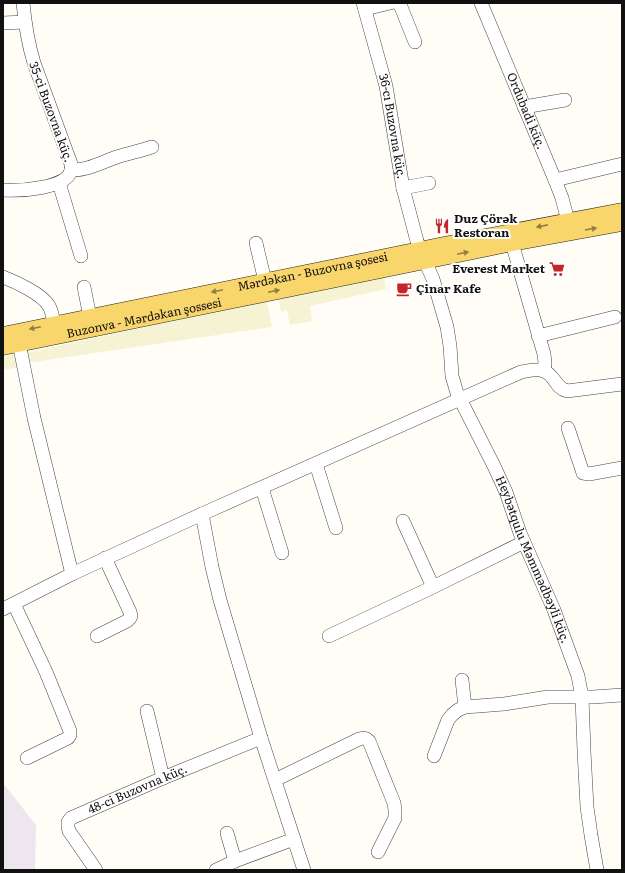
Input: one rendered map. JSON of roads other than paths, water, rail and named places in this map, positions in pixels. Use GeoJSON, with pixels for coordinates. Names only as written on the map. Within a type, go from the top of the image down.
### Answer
{"type":"FeatureCollection","features":[{"type":"Feature","properties":{"kind":"main road","name":"Mərdəkan - Buzovna şosesi"},"geometry":{"type":"LineString","coordinates":[[422,255],[568,221],[622,211]]}},
{"type":"Feature","properties":{"kind":"main road","name":"Mərdəkan - Buzovna şosesi"},"geometry":{"type":"LineString","coordinates":[[3,335],[265,281],[422,255],[512,243],[622,223]]}},
{"type":"Feature","properties":{"kind":"main road","name":"Buzonva - Mərdəkan şossesi"},"geometry":{"type":"LineString","coordinates":[[3,347],[402,265],[422,255]]}},
{"type":"Feature","properties":{"kind":"street","name":"35-ci Buzovna küç."},"geometry":{"type":"LineString","coordinates":[[23,3],[29,48],[71,164],[71,170],[68,176],[59,183]]}},
{"type":"Feature","properties":{"kind":"street"},"geometry":{"type":"LineString","coordinates":[[364,6],[390,3]]}},
{"type":"Feature","properties":{"kind":"street"},"geometry":{"type":"LineString","coordinates":[[398,3],[416,42]]}},
{"type":"Feature","properties":{"kind":"street","name":"Ordubadi küç."},"geometry":{"type":"LineString","coordinates":[[481,3],[555,180],[562,198],[568,221]]}},
{"type":"Feature","properties":{"kind":"street","name":"36-cı Buzovna küç."},"geometry":{"type":"LineString","coordinates":[[364,6],[386,86],[404,188],[416,241],[422,255]]}},
{"type":"Feature","properties":{"kind":"street"},"geometry":{"type":"LineString","coordinates":[[3,23],[25,22]]}},
{"type":"Feature","properties":{"kind":"street"},"geometry":{"type":"LineString","coordinates":[[524,107],[565,100]]}},
{"type":"Feature","properties":{"kind":"street"},"geometry":{"type":"LineString","coordinates":[[71,170],[85,169],[118,157],[152,148]]}},
{"type":"Feature","properties":{"kind":"street"},"geometry":{"type":"LineString","coordinates":[[555,180],[622,164]]}},
{"type":"Feature","properties":{"kind":"street"},"geometry":{"type":"LineString","coordinates":[[3,190],[21,190],[59,183],[81,256]]}},
{"type":"Feature","properties":{"kind":"street"},"geometry":{"type":"LineString","coordinates":[[404,188],[430,183]]}},
{"type":"Feature","properties":{"kind":"street"},"geometry":{"type":"LineString","coordinates":[[256,243],[265,281]]}},
{"type":"Feature","properties":{"kind":"street"},"geometry":{"type":"LineString","coordinates":[[512,243],[544,354],[544,371]]}},
{"type":"Feature","properties":{"kind":"street","name":"Heybətqulu Məmmədbəyli küç."},"geometry":{"type":"LineString","coordinates":[[422,255],[432,279],[447,327],[452,376],[457,393],[506,492],[524,542],[554,610],[578,676],[582,697],[586,794],[597,870]]}},
{"type":"Feature","properties":{"kind":"street"},"geometry":{"type":"LineString","coordinates":[[3,277],[20,284],[44,301],[51,310],[54,324]]}},
{"type":"Feature","properties":{"kind":"street"},"geometry":{"type":"LineString","coordinates":[[84,287],[90,317]]}},
{"type":"Feature","properties":{"kind":"street"},"geometry":{"type":"LineString","coordinates":[[538,336],[615,317]]}},
{"type":"Feature","properties":{"kind":"street"},"geometry":{"type":"LineString","coordinates":[[19,344],[34,418],[72,574]]}},
{"type":"Feature","properties":{"kind":"street"},"geometry":{"type":"LineString","coordinates":[[28,758],[68,738],[70,731],[46,672],[9,606],[72,574],[202,514],[521,372],[533,370],[544,371],[553,378],[558,387],[567,391],[622,384]]}},
{"type":"Feature","properties":{"kind":"street"},"geometry":{"type":"LineString","coordinates":[[568,428],[583,473],[589,474],[622,468]]}},
{"type":"Feature","properties":{"kind":"street"},"geometry":{"type":"LineString","coordinates":[[316,464],[336,528]]}},
{"type":"Feature","properties":{"kind":"street"},"geometry":{"type":"LineString","coordinates":[[262,488],[282,553]]}},
{"type":"Feature","properties":{"kind":"street"},"geometry":{"type":"LineString","coordinates":[[202,514],[220,600],[261,738],[304,870]]}},
{"type":"Feature","properties":{"kind":"street"},"geometry":{"type":"LineString","coordinates":[[403,521],[433,587]]}},
{"type":"Feature","properties":{"kind":"street"},"geometry":{"type":"LineString","coordinates":[[329,636],[524,542]]}},
{"type":"Feature","properties":{"kind":"street"},"geometry":{"type":"LineString","coordinates":[[97,636],[127,621],[131,616],[106,558]]}},
{"type":"Feature","properties":{"kind":"street"},"geometry":{"type":"LineString","coordinates":[[462,680],[465,707]]}},
{"type":"Feature","properties":{"kind":"street"},"geometry":{"type":"LineString","coordinates":[[434,756],[448,720],[458,710],[465,707],[504,704],[560,696],[582,697],[622,695]]}},
{"type":"Feature","properties":{"kind":"street"},"geometry":{"type":"LineString","coordinates":[[147,711],[164,778]]}},
{"type":"Feature","properties":{"kind":"street","name":"48-ci Buzovna küç."},"geometry":{"type":"LineString","coordinates":[[96,870],[69,831],[68,822],[71,818],[261,738]]}},
{"type":"Feature","properties":{"kind":"street"},"geometry":{"type":"LineString","coordinates":[[275,780],[359,739],[366,738],[369,741],[380,768],[394,803],[395,810],[395,818],[378,852]]}},
{"type":"Feature","properties":{"kind":"street"},"geometry":{"type":"LineString","coordinates":[[227,833],[235,861]]}},
{"type":"Feature","properties":{"kind":"street"},"geometry":{"type":"LineString","coordinates":[[216,870],[235,861],[294,839]]}},
{"type":"Feature","properties":{"kind":"place","name":"Duz Çörək Restoran"},"geometry":{"type":"Point","coordinates":[442,226]}},
{"type":"Feature","properties":{"kind":"place","name":"Everest Market"},"geometry":{"type":"Point","coordinates":[557,269]}},
{"type":"Feature","properties":{"kind":"place","name":"Çinar Kafe"},"geometry":{"type":"Point","coordinates":[404,289]}}]}
